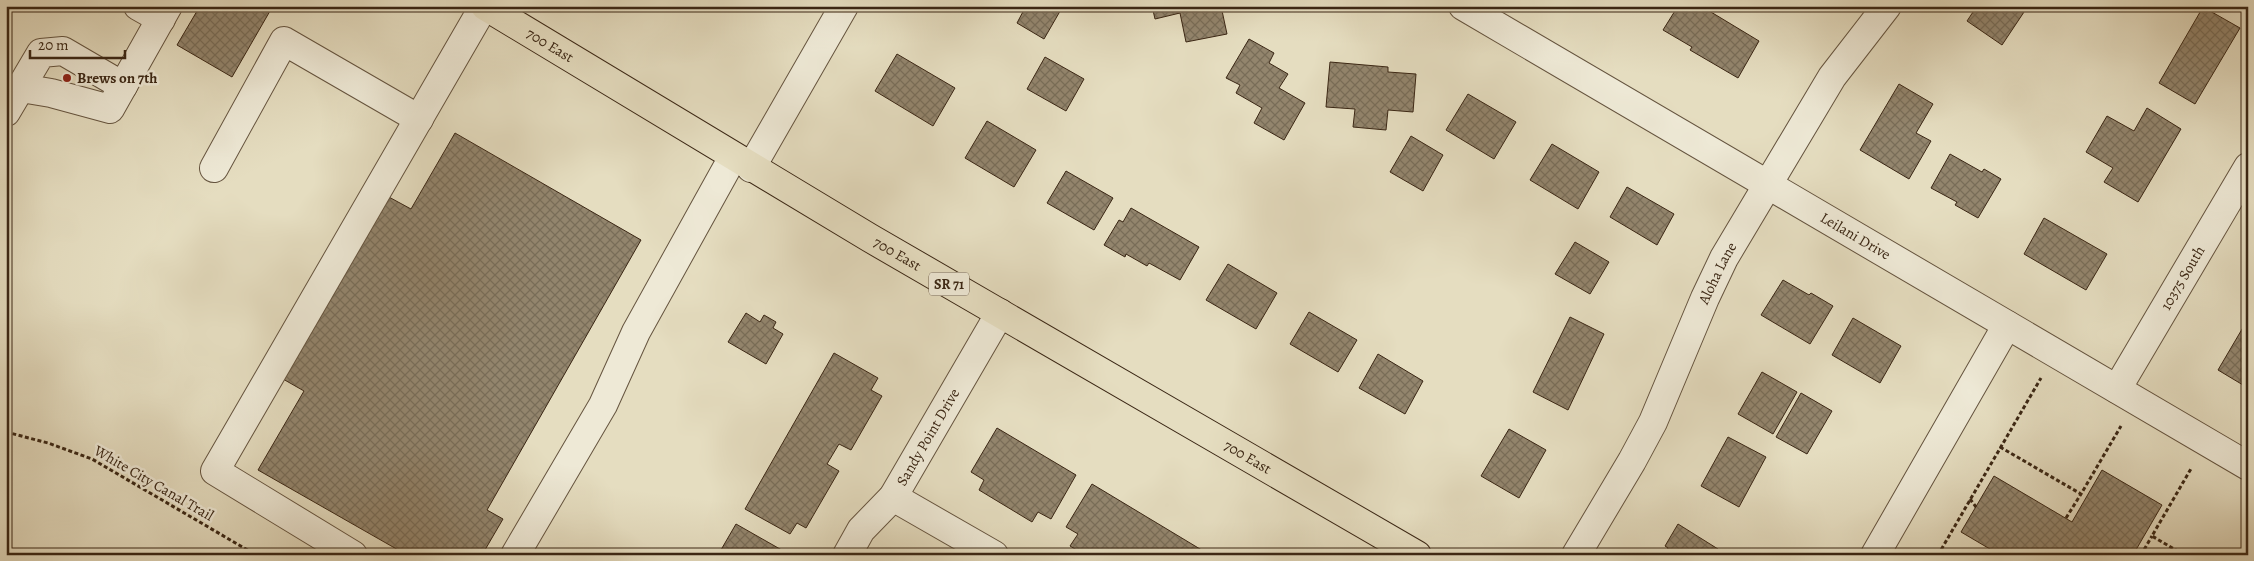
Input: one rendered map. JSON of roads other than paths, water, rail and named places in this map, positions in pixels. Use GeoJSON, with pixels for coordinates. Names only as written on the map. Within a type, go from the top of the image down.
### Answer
{"type":"FeatureCollection","features":[{"type":"Feature","properties":{"kind":"main road","name":"700 East"},"geometry":{"type":"LineString","coordinates":[[484,6],[742,162],[1417,555]]}},
{"type":"Feature","properties":{"kind":"street"},"geometry":{"type":"LineString","coordinates":[[116,97],[165,13],[138,6]]}},
{"type":"Feature","properties":{"kind":"street"},"geometry":{"type":"LineString","coordinates":[[353,555],[215,471],[484,6]]}},
{"type":"Feature","properties":{"kind":"street"},"geometry":{"type":"LineString","coordinates":[[515,555],[603,405],[636,332],[742,162],[844,6]]}},
{"type":"Feature","properties":{"kind":"street","name":"Leilani Drive"},"geometry":{"type":"LineString","coordinates":[[1463,6],[2248,466]]}},
{"type":"Feature","properties":{"kind":"street","name":"Aloha Lane"},"geometry":{"type":"LineString","coordinates":[[1576,555],[1632,462],[1653,422],[1705,298],[1724,258],[1832,77],[1887,6]]}},
{"type":"Feature","properties":{"kind":"street"},"geometry":{"type":"LineString","coordinates":[[214,168],[284,40],[419,119]]}},
{"type":"Feature","properties":{"kind":"street"},"geometry":{"type":"LineString","coordinates":[[6,112],[41,53],[63,52],[116,97]]}},
{"type":"Feature","properties":{"kind":"street"},"geometry":{"type":"LineString","coordinates":[[20,88],[51,93],[116,97]]}},
{"type":"Feature","properties":{"kind":"street","name":"10375 South"},"geometry":{"type":"LineString","coordinates":[[2117,389],[2248,167]]}},
{"type":"Feature","properties":{"kind":"street","name":"Sandy Point Drive"},"geometry":{"type":"LineString","coordinates":[[847,555],[861,530],[893,497],[1000,313]]}},
{"type":"Feature","properties":{"kind":"street"},"geometry":{"type":"LineString","coordinates":[[1875,555],[2007,325]]}},
{"type":"Feature","properties":{"kind":"street"},"geometry":{"type":"LineString","coordinates":[[893,497],[994,555]]}},
{"type":"Feature","properties":{"kind":"place","name":"Brews on 7th"},"geometry":{"type":"Point","coordinates":[67,78]}}]}
